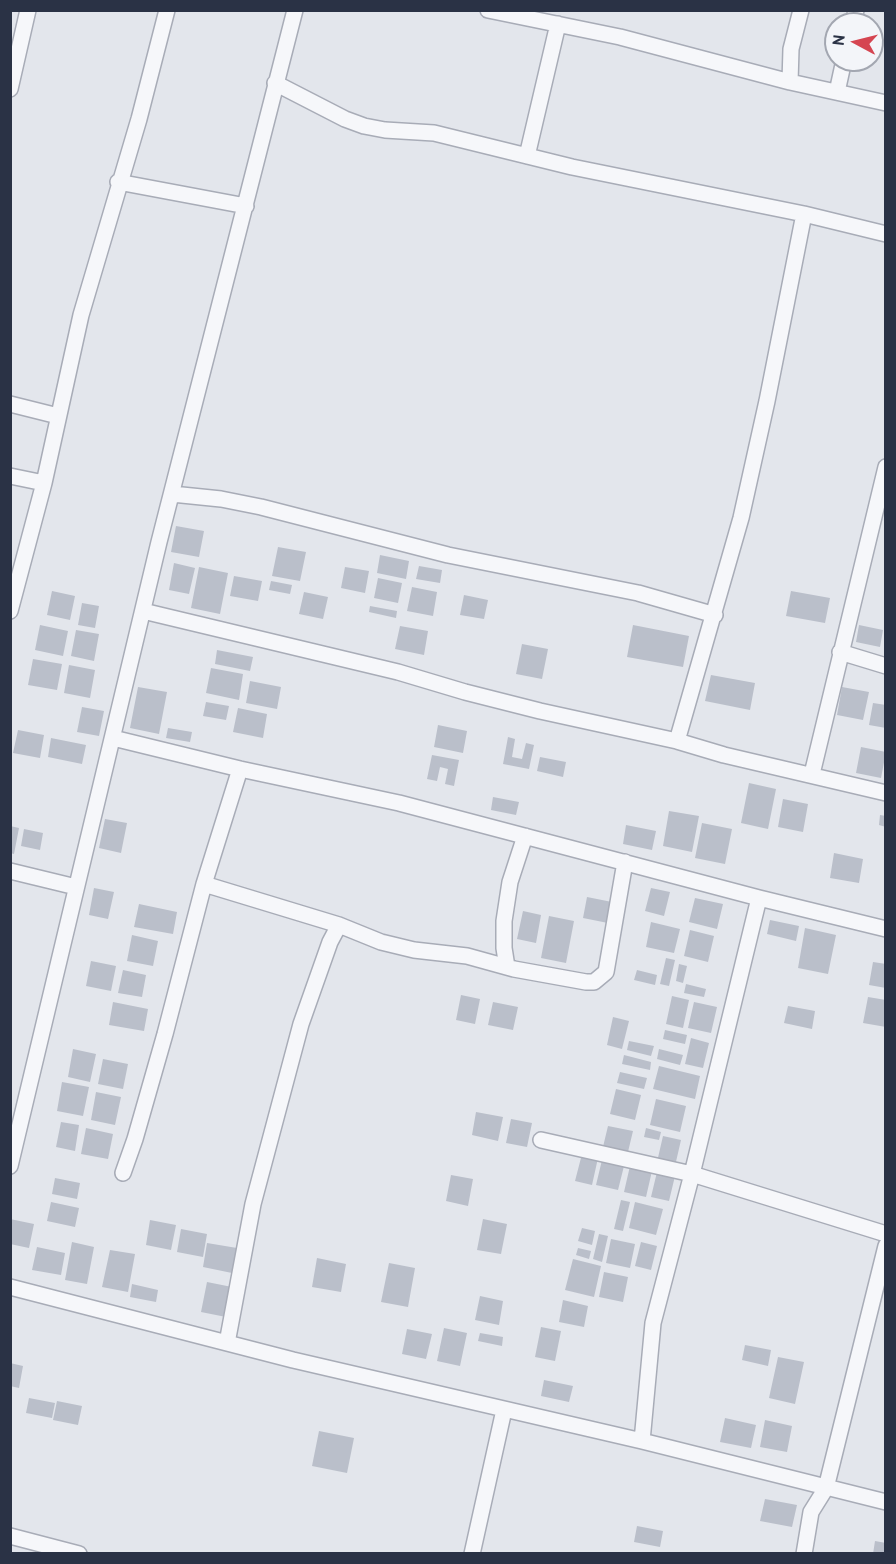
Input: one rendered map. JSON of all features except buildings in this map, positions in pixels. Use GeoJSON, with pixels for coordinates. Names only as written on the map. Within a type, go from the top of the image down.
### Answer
{"type":"FeatureCollection","features":[{"type":"Feature","properties":{"kind":"street"},"geometry":{"type":"LineString","coordinates":[[10,89],[28,10]]}},
{"type":"Feature","properties":{"kind":"street"},"geometry":{"type":"LineString","coordinates":[[10,611],[17,561],[44,483],[81,315],[118,182],[139,118],[167,10]]}},
{"type":"Feature","properties":{"kind":"street"},"geometry":{"type":"LineString","coordinates":[[10,1166],[143,611],[295,10]]}},
{"type":"Feature","properties":{"kind":"street"},"geometry":{"type":"LineString","coordinates":[[488,10],[620,37],[790,82],[885,103]]}},
{"type":"Feature","properties":{"kind":"street"},"geometry":{"type":"LineString","coordinates":[[790,82],[792,49],[801,10]]}},
{"type":"Feature","properties":{"kind":"street"},"geometry":{"type":"LineString","coordinates":[[527,156],[558,24]]}},
{"type":"Feature","properties":{"kind":"street"},"geometry":{"type":"LineString","coordinates":[[837,92],[841,72]]}},
{"type":"Feature","properties":{"kind":"street"},"geometry":{"type":"LineString","coordinates":[[275,83],[345,119],[364,126],[385,130],[434,133],[572,167],[804,213],[885,234]]}},
{"type":"Feature","properties":{"kind":"street"},"geometry":{"type":"LineString","coordinates":[[118,182],[246,206]]}},
{"type":"Feature","properties":{"kind":"street"},"geometry":{"type":"LineString","coordinates":[[677,741],[715,615],[746,497],[804,213]]}},
{"type":"Feature","properties":{"kind":"street"},"geometry":{"type":"LineString","coordinates":[[10,404],[58,416]]}},
{"type":"Feature","properties":{"kind":"street"},"geometry":{"type":"LineString","coordinates":[[812,774],[885,467]]}},
{"type":"Feature","properties":{"kind":"street"},"geometry":{"type":"LineString","coordinates":[[10,476],[44,483]]}},
{"type":"Feature","properties":{"kind":"street"},"geometry":{"type":"LineString","coordinates":[[172,494],[221,499],[261,507],[434,552],[638,594],[715,615]]}},
{"type":"Feature","properties":{"kind":"street"},"geometry":{"type":"LineString","coordinates":[[870,524],[885,529]]}},
{"type":"Feature","properties":{"kind":"street"},"geometry":{"type":"LineString","coordinates":[[143,611],[398,672],[540,711],[677,741],[724,755],[885,793]]}},
{"type":"Feature","properties":{"kind":"street"},"geometry":{"type":"LineString","coordinates":[[840,652],[885,666]]}},
{"type":"Feature","properties":{"kind":"street"},"geometry":{"type":"LineString","coordinates":[[113,738],[240,769],[399,803],[885,929]]}},
{"type":"Feature","properties":{"kind":"street"},"geometry":{"type":"LineString","coordinates":[[123,1173],[165,1034],[204,884],[240,769]]}},
{"type":"Feature","properties":{"kind":"street"},"geometry":{"type":"LineString","coordinates":[[507,967],[504,921],[510,882],[525,836]]}},
{"type":"Feature","properties":{"kind":"street"},"geometry":{"type":"LineString","coordinates":[[204,884],[339,925],[381,942],[414,950],[467,956],[507,967],[594,982],[606,972],[625,862]]}},
{"type":"Feature","properties":{"kind":"street"},"geometry":{"type":"LineString","coordinates":[[10,871],[76,887]]}},
{"type":"Feature","properties":{"kind":"street"},"geometry":{"type":"LineString","coordinates":[[642,1441],[653,1323],[759,898]]}},
{"type":"Feature","properties":{"kind":"street"},"geometry":{"type":"LineString","coordinates":[[227,1343],[253,1204],[301,1024],[330,942],[339,925]]}},
{"type":"Feature","properties":{"kind":"street"},"geometry":{"type":"LineString","coordinates":[[541,1140],[692,1174],[885,1234]]}},
{"type":"Feature","properties":{"kind":"street"},"geometry":{"type":"LineString","coordinates":[[804,1554],[811,1512],[826,1488],[885,1246]]}},
{"type":"Feature","properties":{"kind":"street"},"geometry":{"type":"LineString","coordinates":[[10,1287],[227,1343],[642,1441],[885,1502]]}},
{"type":"Feature","properties":{"kind":"street"},"geometry":{"type":"LineString","coordinates":[[472,1554],[504,1410]]}},
{"type":"Feature","properties":{"kind":"street"},"geometry":{"type":"LineString","coordinates":[[10,1536],[79,1554]]}}]}
